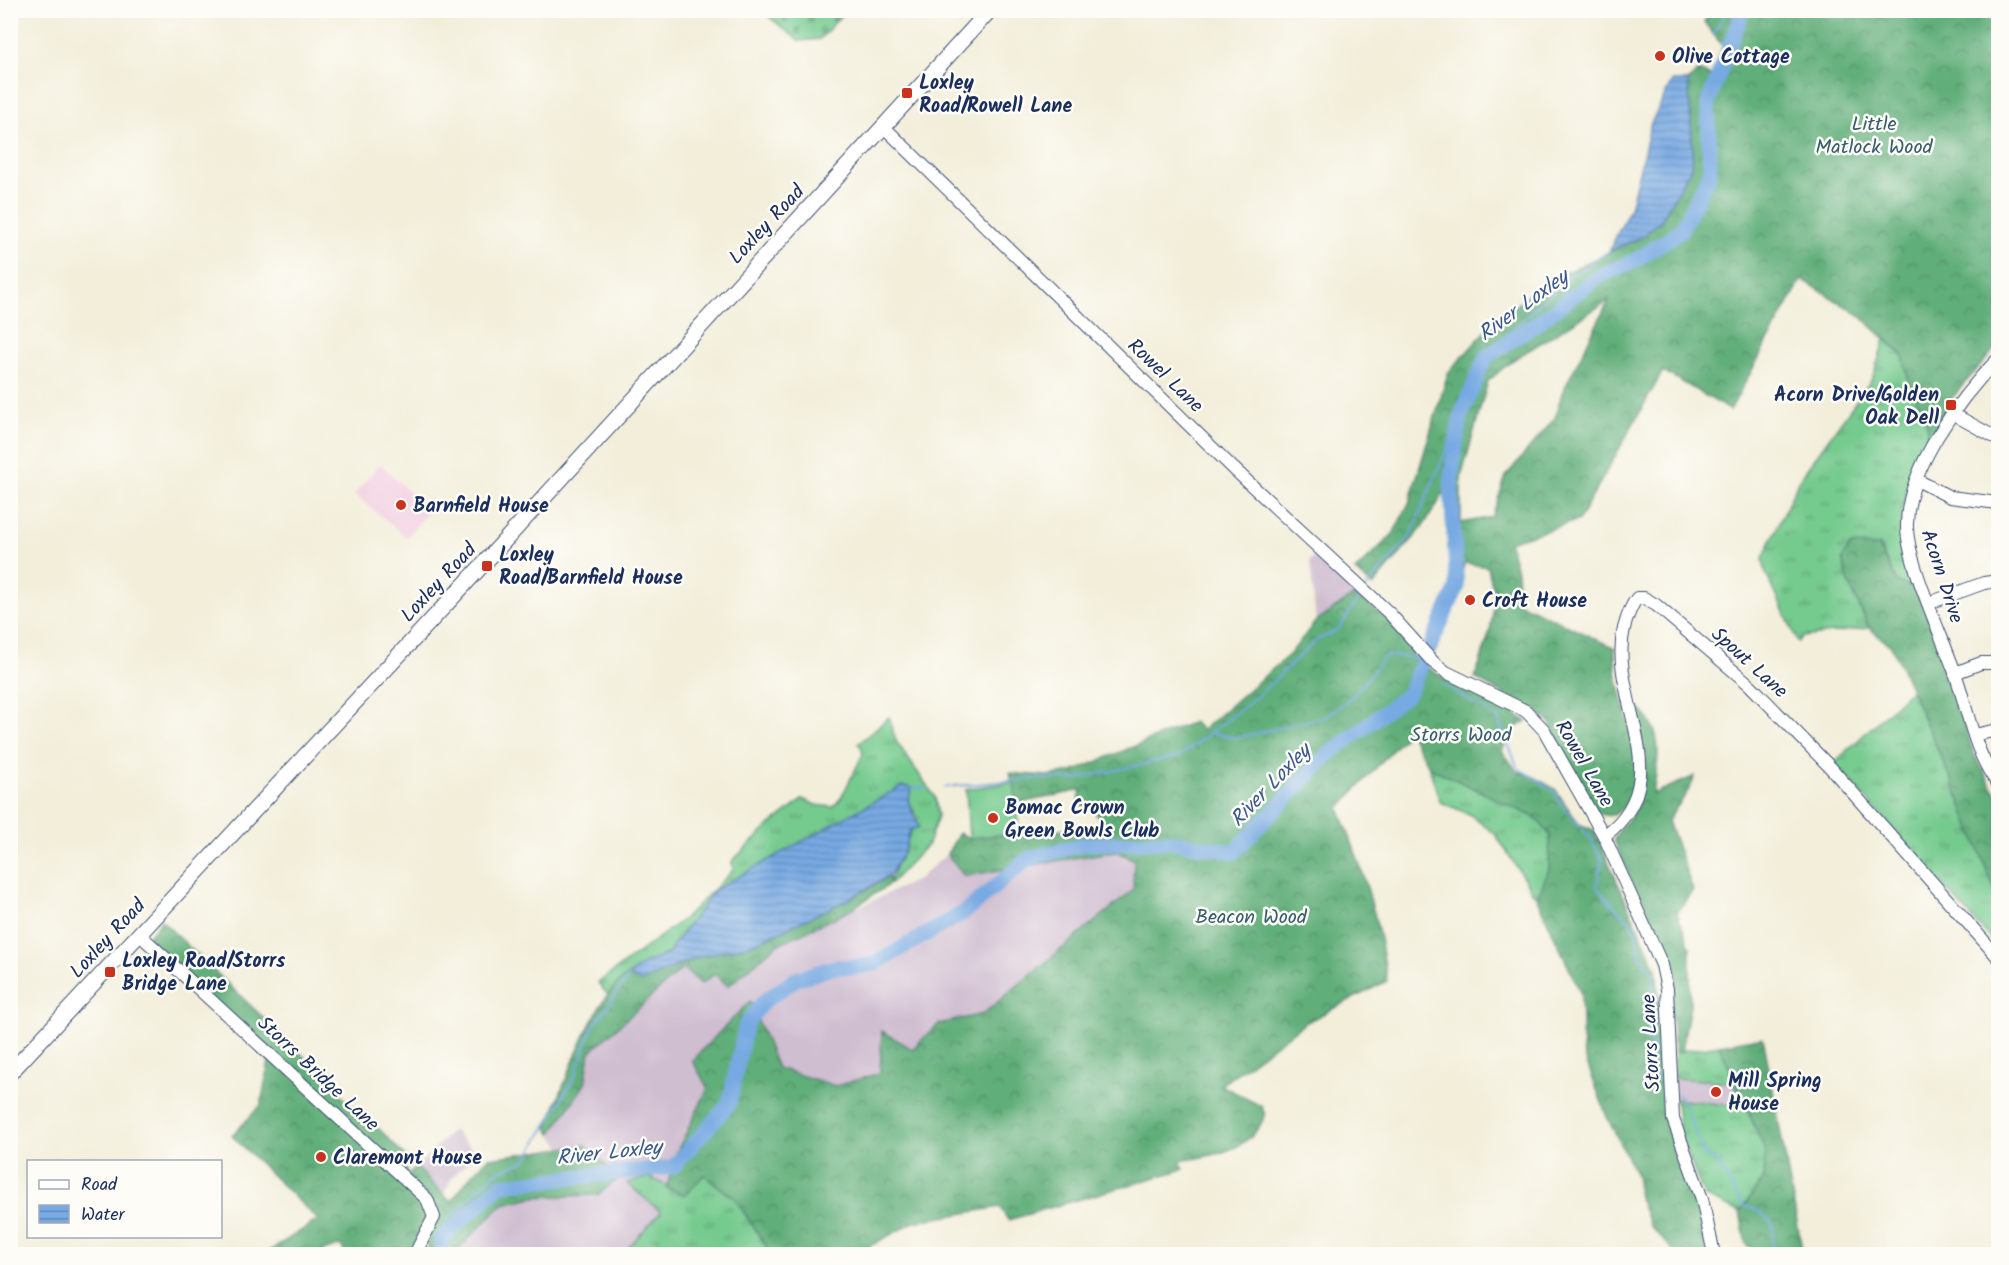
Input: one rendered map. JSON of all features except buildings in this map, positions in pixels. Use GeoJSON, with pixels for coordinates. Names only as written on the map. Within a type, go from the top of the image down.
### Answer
{"type":"FeatureCollection","features":[{"type":"Feature","properties":{"kind":"main road","name":"Loxley Road"},"geometry":{"type":"LineString","coordinates":[[10,1073],[990,10]]}},
{"type":"Feature","properties":{"kind":"street","name":"Rowel Lane"},"geometry":{"type":"LineString","coordinates":[[884,127],[1233,469],[1410,634],[1432,662],[1446,672],[1526,711],[1537,721],[1604,836]]}},
{"type":"Feature","properties":{"kind":"street","name":"Acorn Drive"},"geometry":{"type":"LineString","coordinates":[[1998,359],[1971,388],[1953,414],[1917,480],[1908,507],[1906,528],[1912,553],[1955,673],[1979,752],[1998,784]]}},
{"type":"Feature","properties":{"kind":"street"},"geometry":{"type":"LineString","coordinates":[[1953,414],[1998,439]]}},
{"type":"Feature","properties":{"kind":"street"},"geometry":{"type":"LineString","coordinates":[[1917,480],[1950,497],[1998,503]]}},
{"type":"Feature","properties":{"kind":"street"},"geometry":{"type":"LineString","coordinates":[[1929,603],[1984,583],[1998,581]]}},
{"type":"Feature","properties":{"kind":"street","name":"Spout Lane"},"geometry":{"type":"LineString","coordinates":[[1604,836],[1628,813],[1638,786],[1640,745],[1620,655],[1629,610],[1637,598],[1644,598],[1656,604],[1750,686],[1830,766],[1998,957]]}},
{"type":"Feature","properties":{"kind":"street"},"geometry":{"type":"LineString","coordinates":[[1955,673],[1981,663],[1998,663]]}},
{"type":"Feature","properties":{"kind":"street"},"geometry":{"type":"LineString","coordinates":[[1974,735],[1998,730]]}},
{"type":"Feature","properties":{"kind":"street","name":"Storrs Lane"},"geometry":{"type":"LineString","coordinates":[[1604,836],[1665,976],[1673,1119],[1702,1199],[1714,1254]]}},
{"type":"Feature","properties":{"kind":"street","name":"Storrs Bridge Lane"},"geometry":{"type":"LineString","coordinates":[[139,934],[427,1199],[434,1217],[415,1254]]}},
{"type":"Feature","properties":{"kind":"shaded area"},"geometry":{"type":"Polygon","coordinates":[[[380,464],[429,511],[406,537],[354,494],[380,464]]]}},
{"type":"Feature","properties":{"kind":"shaded area"},"geometry":{"type":"Polygon","coordinates":[[[1315,555],[1356,594],[1316,621],[1310,561],[1315,555]]]}},
{"type":"Feature","properties":{"kind":"shaded area"},"geometry":{"type":"Polygon","coordinates":[[[1117,851],[1134,860],[1133,890],[983,1014],[939,1024],[912,1049],[882,1031],[881,1073],[836,1086],[777,1068],[749,1001],[673,1160],[667,1188],[649,1177],[627,1183],[661,1212],[622,1254],[453,1254],[503,1204],[533,1197],[598,1195],[585,1145],[562,1148],[551,1134],[585,1084],[590,1052],[683,967],[715,973],[729,986],[778,944],[917,880],[947,854],[964,876],[1117,851]]]}},
{"type":"Feature","properties":{"kind":"shaded area"},"geometry":{"type":"Polygon","coordinates":[[[1674,1078],[1731,1081],[1742,1106],[1675,1099],[1674,1078]]]}},
{"type":"Feature","properties":{"kind":"shaded area"},"geometry":{"type":"Polygon","coordinates":[[[453,1130],[477,1154],[452,1177],[444,1195],[416,1167],[453,1130]]]}},
{"type":"Feature","properties":{"kind":"green space"},"geometry":{"type":"Polygon","coordinates":[[[762,11],[845,11],[820,39],[799,41],[762,11]]]}},
{"type":"Feature","properties":{"kind":"green space","name":"Little Matlock Wood"},"geometry":{"type":"Polygon","coordinates":[[[1710,11],[1998,11],[1998,346],[1956,393],[1928,441],[1926,416],[1911,390],[1903,355],[1858,314],[1802,279],[1730,410],[1663,371],[1579,520],[1509,542],[1517,571],[1519,603],[1615,648],[1619,687],[1633,740],[1635,775],[1632,791],[1624,806],[1615,814],[1605,815],[1596,813],[1548,720],[1475,678],[1490,631],[1495,600],[1488,567],[1465,563],[1436,651],[1425,642],[1451,585],[1446,490],[1422,528],[1373,586],[1355,571],[1393,534],[1409,503],[1448,373],[1493,323],[1545,282],[1642,237],[1661,220],[1690,170],[1693,154],[1688,81],[1698,71],[1711,76],[1725,49],[1704,22],[1710,11]],[[1609,300],[1513,360],[1488,381],[1461,478],[1461,523],[1492,517],[1506,476],[1555,418],[1562,393],[1609,300]]]}},
{"type":"Feature","properties":{"kind":"green space"},"geometry":{"type":"Polygon","coordinates":[[[1885,339],[1903,356],[1911,390],[1926,416],[1928,441],[1907,489],[1902,510],[1902,538],[1918,588],[1897,582],[1879,546],[1849,583],[1869,628],[1803,637],[1798,642],[1765,571],[1763,558],[1799,480],[1872,379],[1885,339]]]}},
{"type":"Feature","properties":{"kind":"green space"},"geometry":{"type":"Polygon","coordinates":[[[1851,545],[1879,546],[1897,582],[1918,588],[1943,656],[1974,754],[1998,797],[1998,898],[1955,788],[1892,647],[1869,628],[1849,583],[1842,559],[1851,545]]]}},
{"type":"Feature","properties":{"kind":"green space","name":"Beacon Wood"},"geometry":{"type":"Polygon","coordinates":[[[1356,594],[1390,622],[1418,661],[1442,677],[1499,704],[1526,721],[1511,731],[1502,751],[1517,771],[1530,775],[1555,789],[1579,824],[1594,830],[1656,968],[1665,1055],[1668,1127],[1694,1194],[1707,1254],[1677,1254],[1650,1226],[1639,1198],[1636,1175],[1607,1117],[1583,1052],[1581,994],[1537,899],[1549,869],[1550,835],[1536,818],[1429,767],[1409,732],[1339,808],[1369,893],[1387,981],[1305,1023],[1221,1085],[1261,1106],[1265,1114],[1260,1126],[1242,1143],[1206,1157],[1180,1161],[1184,1169],[1008,1220],[1000,1207],[914,1222],[868,1247],[864,1254],[769,1254],[770,1252],[736,1200],[704,1175],[685,1195],[667,1188],[673,1160],[708,1088],[692,1060],[750,1001],[777,1068],[836,1086],[880,1073],[882,1031],[912,1049],[939,1024],[983,1014],[1133,890],[1134,860],[1117,851],[964,876],[947,854],[959,833],[969,838],[1102,825],[1093,808],[1078,805],[1081,790],[1016,804],[1010,773],[1047,776],[1072,772],[1193,722],[1202,730],[1290,654],[1316,621],[1356,594]]]}},
{"type":"Feature","properties":{"kind":"green space"},"geometry":{"type":"Polygon","coordinates":[[[1911,690],[1955,788],[1998,898],[1998,947],[1834,763],[1911,690]]]}},
{"type":"Feature","properties":{"kind":"green space"},"geometry":{"type":"Polygon","coordinates":[[[1633,704],[1644,713],[1656,734],[1658,756],[1653,794],[1695,776],[1690,789],[1668,821],[1693,890],[1677,913],[1690,947],[1690,1006],[1681,1052],[1675,1052],[1668,969],[1614,840],[1635,809],[1643,783],[1644,757],[1633,704]]]}},
{"type":"Feature","properties":{"kind":"green space"},"geometry":{"type":"Polygon","coordinates":[[[889,717],[896,741],[935,797],[938,816],[928,844],[890,884],[897,863],[918,819],[908,801],[716,889],[674,944],[670,953],[636,970],[608,995],[598,983],[686,917],[733,870],[732,861],[770,825],[803,799],[816,805],[833,807],[841,798],[863,754],[858,744],[889,717]]]}},
{"type":"Feature","properties":{"kind":"green space"},"geometry":{"type":"Polygon","coordinates":[[[1429,767],[1536,818],[1550,835],[1549,869],[1537,899],[1496,835],[1469,814],[1440,802],[1429,767]]]}},
{"type":"Feature","properties":{"kind":"green space","name":"Bomac Crown Green Bowls Club"},"geometry":{"type":"Polygon","coordinates":[[[1014,782],[1019,833],[969,838],[966,789],[1014,782]]]}},
{"type":"Feature","properties":{"kind":"green space"},"geometry":{"type":"Polygon","coordinates":[[[889,877],[890,884],[847,912],[778,944],[728,986],[715,974],[701,984],[683,968],[590,1052],[585,1084],[551,1134],[547,1128],[570,1068],[592,1020],[617,984],[629,976],[641,982],[698,957],[753,944],[847,900],[889,877]]]}},
{"type":"Feature","properties":{"kind":"green space"},"geometry":{"type":"Polygon","coordinates":[[[161,920],[316,1068],[350,1105],[361,1111],[390,1140],[406,1157],[407,1176],[416,1167],[451,1202],[472,1174],[489,1158],[585,1145],[619,1178],[598,1195],[533,1197],[503,1204],[453,1254],[432,1254],[425,1242],[404,1254],[345,1254],[341,1245],[314,1254],[271,1254],[269,1251],[318,1220],[232,1136],[261,1105],[269,1061],[148,937],[161,920]]]}},
{"type":"Feature","properties":{"kind":"green space"},"geometry":{"type":"Polygon","coordinates":[[[1763,1037],[1803,1254],[1760,1254],[1746,1245],[1740,1212],[1763,1180],[1765,1150],[1719,1045],[1763,1037]]]}},
{"type":"Feature","properties":{"kind":"green space"},"geometry":{"type":"Polygon","coordinates":[[[1719,1045],[1765,1150],[1763,1180],[1740,1212],[1704,1196],[1681,1138],[1675,1099],[1742,1106],[1732,1082],[1674,1078],[1675,1052],[1719,1045]]]}},
{"type":"Feature","properties":{"kind":"green space"},"geometry":{"type":"Polygon","coordinates":[[[703,1174],[736,1200],[770,1252],[769,1254],[622,1254],[661,1212],[627,1183],[649,1177],[685,1194],[703,1174]]]}},
{"type":"Feature","properties":{"kind":"water"},"geometry":{"type":"Polygon","coordinates":[[[1672,81],[1688,81],[1693,154],[1690,170],[1661,220],[1642,237],[1609,251],[1630,208],[1651,123],[1672,81]]]}},
{"type":"Feature","properties":{"kind":"water"},"geometry":{"type":"Polygon","coordinates":[[[902,786],[912,788],[908,801],[919,827],[910,830],[904,852],[889,876],[847,900],[753,944],[698,957],[641,982],[629,976],[643,964],[670,953],[674,944],[716,889],[902,786]]]}},
{"type":"Feature","properties":{"kind":"waterway"},"geometry":{"type":"LineString","coordinates":[[1713,35],[1726,10]]}},
{"type":"Feature","properties":{"kind":"waterway","name":"River Loxley"},"geometry":{"type":"LineString","coordinates":[[443,1254],[440,1240],[501,1185],[673,1167],[729,1104],[746,1024],[763,1002],[796,979],[835,967],[874,964],[965,912],[1029,858],[1085,844],[1170,841],[1234,852],[1329,754],[1408,694],[1457,588],[1451,486],[1453,463],[1461,415],[1486,357],[1536,324],[1599,276],[1638,259],[1681,230],[1710,173],[1708,103],[1743,10]]}},
{"type":"Feature","properties":{"kind":"waterway"},"geometry":{"type":"LineString","coordinates":[[1499,348],[1501,340],[1569,277],[1609,251]]}},
{"type":"Feature","properties":{"kind":"waterway"},"geometry":{"type":"LineString","coordinates":[[1366,588],[1410,537],[1461,415]]}},
{"type":"Feature","properties":{"kind":"waterway"},"geometry":{"type":"LineString","coordinates":[[945,787],[1039,778],[1076,779],[1180,756],[1252,701],[1317,640],[1338,630],[1361,595]]}},
{"type":"Feature","properties":{"kind":"waterway"},"geometry":{"type":"LineString","coordinates":[[1211,733],[1237,738],[1327,716],[1355,694],[1386,655],[1424,659]]}},
{"type":"Feature","properties":{"kind":"waterway"},"geometry":{"type":"LineString","coordinates":[[1442,684],[1497,717],[1518,768],[1554,791],[1565,809],[1590,837],[1602,860],[1596,887],[1636,929],[1640,957],[1653,972],[1654,1016],[1645,1038],[1659,1050],[1660,1079],[1667,1085]]}},
{"type":"Feature","properties":{"kind":"waterway"},"geometry":{"type":"LineString","coordinates":[[912,788],[925,788]]}},
{"type":"Feature","properties":{"kind":"waterway"},"geometry":{"type":"LineString","coordinates":[[440,1240],[448,1219],[494,1174],[526,1160],[575,1076],[592,1028],[629,976]]}},
{"type":"Feature","properties":{"kind":"waterway"},"geometry":{"type":"LineString","coordinates":[[1678,1095],[1699,1140],[1702,1153],[1717,1161],[1743,1206],[1759,1211],[1773,1224],[1772,1244],[1776,1254]]}},
{"type":"Feature","properties":{"kind":"place","name":"Olive Cottage"},"geometry":{"type":"Point","coordinates":[1660,56]}},
{"type":"Feature","properties":{"kind":"place","name":"Loxley Road/Rowell Lane"},"geometry":{"type":"Point","coordinates":[907,93]}},
{"type":"Feature","properties":{"kind":"place","name":"Acorn Drive/Golden Oak Dell"},"geometry":{"type":"Point","coordinates":[1951,405]}},
{"type":"Feature","properties":{"kind":"place","name":"Barnfield House"},"geometry":{"type":"Point","coordinates":[401,505]}},
{"type":"Feature","properties":{"kind":"place","name":"Loxley Road/Barnfield House"},"geometry":{"type":"Point","coordinates":[487,566]}},
{"type":"Feature","properties":{"kind":"place","name":"Croft House"},"geometry":{"type":"Point","coordinates":[1470,600]}},
{"type":"Feature","properties":{"kind":"place","name":"Bomac Crown Green Bowls Club"},"geometry":{"type":"Point","coordinates":[993,818]}},
{"type":"Feature","properties":{"kind":"place","name":"Loxley Road/Storrs Bridge Lane"},"geometry":{"type":"Point","coordinates":[110,972]}},
{"type":"Feature","properties":{"kind":"place","name":"Mill Spring House"},"geometry":{"type":"Point","coordinates":[1716,1092]}},
{"type":"Feature","properties":{"kind":"place","name":"Claremont House"},"geometry":{"type":"Point","coordinates":[321,1157]}},
{"type":"Feature","properties":{"kind":"park label","name":"Storrs Wood"},"geometry":{"type":"Point","coordinates":[1461,734]}}]}
